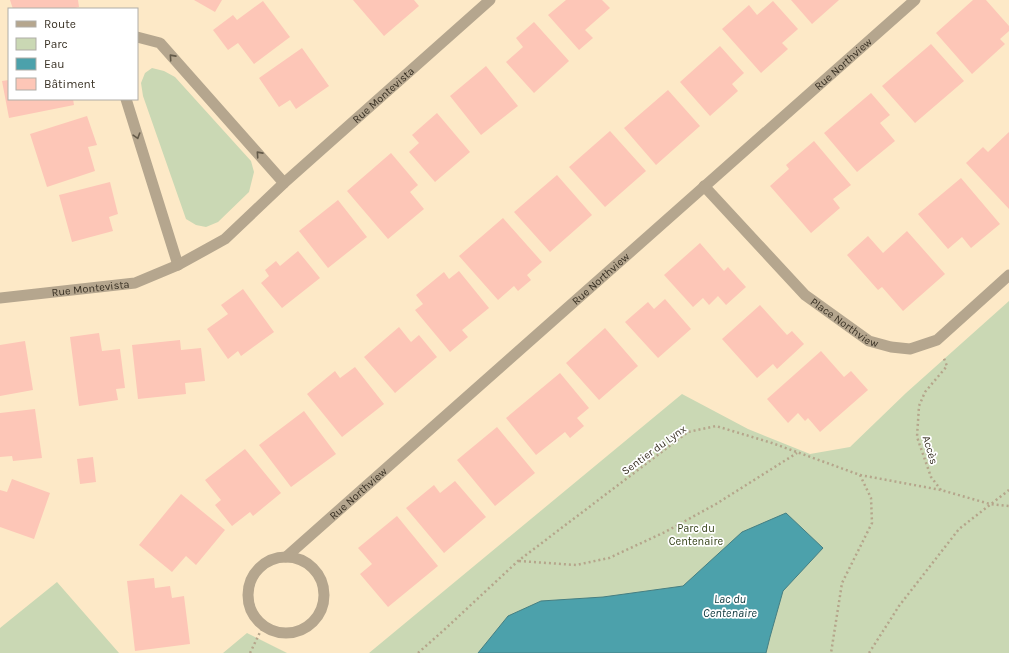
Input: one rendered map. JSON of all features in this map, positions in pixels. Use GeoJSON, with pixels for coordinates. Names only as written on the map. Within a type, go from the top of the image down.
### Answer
{"type":"FeatureCollection","features":[{"type":"Feature","properties":{"kind":"street","name":"Rue Northview"},"geometry":{"type":"LineString","coordinates":[[263,626],[255,617],[250,607],[248,595],[249,584],[254,573],[262,565],[273,559],[286,557],[915,0]]}},
{"type":"Feature","properties":{"kind":"street","name":"Rue Montevista"},"geometry":{"type":"LineString","coordinates":[[0,298],[135,283],[178,265],[225,239],[482,2]]}},
{"type":"Feature","properties":{"kind":"street"},"geometry":{"type":"LineString","coordinates":[[138,37],[160,43],[284,183]]}},
{"type":"Feature","properties":{"kind":"street"},"geometry":{"type":"LineString","coordinates":[[126,100],[178,265]]}},
{"type":"Feature","properties":{"kind":"street","name":"Place Northview"},"geometry":{"type":"LineString","coordinates":[[704,186],[805,295],[869,340],[891,347],[910,348],[937,340],[1009,275]]}},
{"type":"Feature","properties":{"kind":"street"},"geometry":{"type":"LineString","coordinates":[[263,626],[275,632],[288,633],[301,630],[312,623],[320,613],[324,600],[324,587],[319,575],[310,565],[299,559],[286,557]]}},
{"type":"Feature","properties":{"kind":"path","name":"Accès"},"geometry":{"type":"LineString","coordinates":[[937,340],[947,366],[925,392],[919,406],[917,437],[931,477],[941,490]]}},
{"type":"Feature","properties":{"kind":"path","name":"Sentier du Lynx"},"geometry":{"type":"LineString","coordinates":[[418,653],[518,561],[688,432],[716,426],[772,443],[860,475]]}},
{"type":"Feature","properties":{"kind":"path"},"geometry":{"type":"LineString","coordinates":[[518,561],[576,565],[609,558],[672,529],[716,504],[798,452]]}},
{"type":"Feature","properties":{"kind":"path"},"geometry":{"type":"LineString","coordinates":[[860,475],[941,490],[990,504],[1009,506]]}},
{"type":"Feature","properties":{"kind":"path"},"geometry":{"type":"LineString","coordinates":[[831,653],[842,583],[872,523],[871,498],[860,475]]}},
{"type":"Feature","properties":{"kind":"path"},"geometry":{"type":"LineString","coordinates":[[869,653],[899,606],[959,529],[1009,490]]}},
{"type":"Feature","properties":{"kind":"path"},"geometry":{"type":"LineString","coordinates":[[250,653],[263,626]]}},
{"type":"Feature","properties":{"kind":"green space"},"geometry":{"type":"Polygon","coordinates":[[[152,68],[164,71],[175,77],[251,161],[254,172],[249,192],[218,222],[206,227],[196,225],[186,219],[143,96],[141,83],[145,73],[152,68]]]}},
{"type":"Feature","properties":{"kind":"green space","name":"Parc du Centenaire"},"geometry":{"type":"Polygon","coordinates":[[[1009,301],[1009,653],[369,653],[682,394],[748,429],[810,454],[850,447],[906,393],[1009,301]]]}},
{"type":"Feature","properties":{"kind":"green space"},"geometry":{"type":"Polygon","coordinates":[[[57,582],[119,653],[0,653],[0,628],[57,582]]]}},
{"type":"Feature","properties":{"kind":"green space"},"geometry":{"type":"Polygon","coordinates":[[[247,633],[287,653],[223,653],[247,633]]]}},
{"type":"Feature","properties":{"kind":"water","name":"Lac du Centenaire"},"geometry":{"type":"Polygon","coordinates":[[[786,513],[823,548],[783,591],[766,653],[478,653],[508,616],[541,601],[603,597],[683,586],[742,532],[786,513]]]}},
{"type":"Feature","properties":{"kind":"building"},"geometry":{"type":"Polygon","coordinates":[[[10,0],[78,0],[79,7],[75,8],[13,8],[10,0]]]}},
{"type":"Feature","properties":{"kind":"building"},"geometry":{"type":"Polygon","coordinates":[[[194,0],[222,0],[215,12],[194,0]]]}},
{"type":"Feature","properties":{"kind":"building"},"geometry":{"type":"Polygon","coordinates":[[[353,0],[414,0],[419,6],[384,36],[353,0]]]}},
{"type":"Feature","properties":{"kind":"building"},"geometry":{"type":"Polygon","coordinates":[[[566,0],[602,0],[610,8],[585,30],[593,38],[579,50],[548,15],[566,0]]]}},
{"type":"Feature","properties":{"kind":"building"},"geometry":{"type":"Polygon","coordinates":[[[791,0],[839,0],[812,24],[791,0]]]}},
{"type":"Feature","properties":{"kind":"building"},"geometry":{"type":"Polygon","coordinates":[[[973,0],[986,0],[1009,26],[1009,31],[1000,39],[1005,44],[972,74],[936,33],[973,0]]]}},
{"type":"Feature","properties":{"kind":"building"},"geometry":{"type":"Polygon","coordinates":[[[263,1],[290,37],[254,64],[238,43],[228,50],[213,30],[233,15],[237,20],[263,1]]]}},
{"type":"Feature","properties":{"kind":"building"},"geometry":{"type":"Polygon","coordinates":[[[773,1],[798,29],[782,43],[788,49],[761,73],[722,29],[749,5],[757,15],[773,1]]]}},
{"type":"Feature","properties":{"kind":"building"},"geometry":{"type":"Polygon","coordinates":[[[534,22],[569,61],[534,93],[506,62],[523,47],[516,38],[534,22]]]}},
{"type":"Feature","properties":{"kind":"building"},"geometry":{"type":"Polygon","coordinates":[[[931,44],[964,81],[915,123],[882,86],[931,44]]]}},
{"type":"Feature","properties":{"kind":"building"},"geometry":{"type":"Polygon","coordinates":[[[720,46],[744,73],[732,84],[738,91],[710,116],[680,82],[720,46]]]}},
{"type":"Feature","properties":{"kind":"building"},"geometry":{"type":"Polygon","coordinates":[[[302,48],[329,86],[296,109],[290,100],[279,107],[259,78],[302,48]]]}},
{"type":"Feature","properties":{"kind":"building"},"geometry":{"type":"Polygon","coordinates":[[[486,66],[518,106],[481,135],[450,96],[486,66]]]}},
{"type":"Feature","properties":{"kind":"building"},"geometry":{"type":"Polygon","coordinates":[[[8,80],[8,100],[73,100],[74,105],[9,118],[2,81],[8,80]]]}},
{"type":"Feature","properties":{"kind":"building"},"geometry":{"type":"Polygon","coordinates":[[[668,90],[700,126],[656,165],[624,128],[668,90]]]}},
{"type":"Feature","properties":{"kind":"building"},"geometry":{"type":"Polygon","coordinates":[[[871,93],[890,115],[880,123],[895,141],[857,172],[824,133],[871,93]]]}},
{"type":"Feature","properties":{"kind":"building"},"geometry":{"type":"Polygon","coordinates":[[[437,113],[470,152],[435,182],[409,152],[419,143],[412,135],[437,113]]]}},
{"type":"Feature","properties":{"kind":"building"},"geometry":{"type":"Polygon","coordinates":[[[87,116],[97,145],[88,147],[95,171],[47,187],[30,134],[87,116]]]}},
{"type":"Feature","properties":{"kind":"building"},"geometry":{"type":"Polygon","coordinates":[[[610,131],[646,171],[605,207],[569,167],[610,131]]]}},
{"type":"Feature","properties":{"kind":"building"},"geometry":{"type":"Polygon","coordinates":[[[1009,132],[1009,209],[966,163],[983,147],[988,152],[1009,132]]]}},
{"type":"Feature","properties":{"kind":"building"},"geometry":{"type":"Polygon","coordinates":[[[814,141],[851,185],[833,199],[840,208],[811,233],[770,186],[789,169],[786,165],[814,141]]]}},
{"type":"Feature","properties":{"kind":"building"},"geometry":{"type":"Polygon","coordinates":[[[391,153],[418,185],[410,192],[424,209],[388,239],[347,191],[391,153]]]}},
{"type":"Feature","properties":{"kind":"building"},"geometry":{"type":"Polygon","coordinates":[[[557,175],[592,215],[550,252],[514,212],[557,175]]]}},
{"type":"Feature","properties":{"kind":"building"},"geometry":{"type":"Polygon","coordinates":[[[961,178],[1000,224],[971,248],[962,237],[948,249],[918,214],[961,178]]]}},
{"type":"Feature","properties":{"kind":"building"},"geometry":{"type":"Polygon","coordinates":[[[110,182],[118,214],[109,217],[113,231],[72,242],[59,195],[110,182]]]}},
{"type":"Feature","properties":{"kind":"building"},"geometry":{"type":"Polygon","coordinates":[[[338,200],[367,237],[328,268],[299,231],[338,200]]]}},
{"type":"Feature","properties":{"kind":"building"},"geometry":{"type":"Polygon","coordinates":[[[503,218],[542,262],[527,275],[531,280],[518,291],[514,286],[498,300],[459,256],[503,218]]]}},
{"type":"Feature","properties":{"kind":"building"},"geometry":{"type":"Polygon","coordinates":[[[907,231],[945,274],[903,311],[882,287],[878,290],[847,255],[868,236],[883,253],[907,231]]]}},
{"type":"Feature","properties":{"kind":"building"},"geometry":{"type":"Polygon","coordinates":[[[700,243],[724,271],[728,267],[746,287],[726,305],[718,296],[709,305],[703,298],[693,307],[664,275],[700,243]]]}},
{"type":"Feature","properties":{"kind":"building"},"geometry":{"type":"Polygon","coordinates":[[[298,251],[320,278],[282,308],[261,283],[269,276],[265,270],[276,261],[280,266],[298,251]]]}},
{"type":"Feature","properties":{"kind":"building"},"geometry":{"type":"Polygon","coordinates":[[[459,271],[489,308],[462,330],[468,337],[450,352],[415,310],[423,304],[416,295],[444,272],[449,279],[459,271]]]}},
{"type":"Feature","properties":{"kind":"building"},"geometry":{"type":"Polygon","coordinates":[[[243,289],[274,332],[241,356],[238,351],[228,359],[207,329],[228,314],[221,305],[243,289]]]}},
{"type":"Feature","properties":{"kind":"building"},"geometry":{"type":"Polygon","coordinates":[[[665,299],[691,329],[658,358],[625,322],[648,302],[654,309],[665,299]]]}},
{"type":"Feature","properties":{"kind":"building"},"geometry":{"type":"Polygon","coordinates":[[[760,305],[787,335],[792,331],[804,344],[777,369],[773,364],[757,378],[722,339],[760,305]]]}},
{"type":"Feature","properties":{"kind":"building"},"geometry":{"type":"Polygon","coordinates":[[[399,327],[411,342],[419,335],[437,357],[395,393],[364,357],[399,327]]]}},
{"type":"Feature","properties":{"kind":"building"},"geometry":{"type":"Polygon","coordinates":[[[605,328],[638,366],[599,400],[566,363],[605,328]]]}},
{"type":"Feature","properties":{"kind":"building"},"geometry":{"type":"Polygon","coordinates":[[[99,333],[102,351],[120,349],[125,388],[116,389],[118,400],[79,406],[70,337],[99,333]]]}},
{"type":"Feature","properties":{"kind":"building"},"geometry":{"type":"Polygon","coordinates":[[[180,340],[181,350],[201,348],[205,381],[185,383],[186,394],[138,399],[132,345],[180,340]]]}},
{"type":"Feature","properties":{"kind":"building"},"geometry":{"type":"Polygon","coordinates":[[[25,341],[33,390],[0,396],[0,345],[25,341]]]}},
{"type":"Feature","properties":{"kind":"building"},"geometry":{"type":"Polygon","coordinates":[[[821,351],[844,377],[851,371],[868,390],[820,432],[808,418],[805,421],[798,413],[788,423],[767,399],[821,351]]]}},
{"type":"Feature","properties":{"kind":"building"},"geometry":{"type":"Polygon","coordinates":[[[355,367],[384,404],[342,437],[307,394],[335,371],[340,378],[355,367]]]}},
{"type":"Feature","properties":{"kind":"building"},"geometry":{"type":"Polygon","coordinates":[[[560,373],[589,408],[577,418],[584,426],[570,438],[565,432],[536,455],[506,418],[560,373]]]}},
{"type":"Feature","properties":{"kind":"building"},"geometry":{"type":"Polygon","coordinates":[[[35,409],[42,458],[13,461],[12,456],[0,457],[0,413],[35,409]]]}},
{"type":"Feature","properties":{"kind":"building"},"geometry":{"type":"Polygon","coordinates":[[[304,411],[336,454],[291,487],[259,445],[304,411]]]}},
{"type":"Feature","properties":{"kind":"building"},"geometry":{"type":"Polygon","coordinates":[[[497,427],[535,473],[495,506],[457,460],[497,427]]]}},
{"type":"Feature","properties":{"kind":"building"},"geometry":{"type":"Polygon","coordinates":[[[245,449],[281,493],[253,516],[250,512],[232,526],[215,505],[221,500],[205,480],[245,449]]]}},
{"type":"Feature","properties":{"kind":"building"},"geometry":{"type":"Polygon","coordinates":[[[93,457],[96,482],[80,484],[77,459],[93,457]]]}},
{"type":"Feature","properties":{"kind":"building"},"geometry":{"type":"Polygon","coordinates":[[[12,479],[50,493],[34,539],[0,527],[0,490],[7,492],[12,479]]]}},
{"type":"Feature","properties":{"kind":"building"},"geometry":{"type":"Polygon","coordinates":[[[455,481],[486,517],[444,553],[406,508],[434,485],[440,493],[455,481]]]}},
{"type":"Feature","properties":{"kind":"building"},"geometry":{"type":"Polygon","coordinates":[[[181,494],[225,530],[196,565],[186,556],[172,572],[139,545],[181,494]]]}},
{"type":"Feature","properties":{"kind":"building"},"geometry":{"type":"Polygon","coordinates":[[[397,516],[438,566],[388,607],[360,574],[372,564],[358,548],[397,516]]]}},
{"type":"Feature","properties":{"kind":"building"},"geometry":{"type":"Polygon","coordinates":[[[154,578],[155,588],[170,586],[172,598],[184,596],[190,644],[135,651],[127,581],[154,578]]]}}]}
